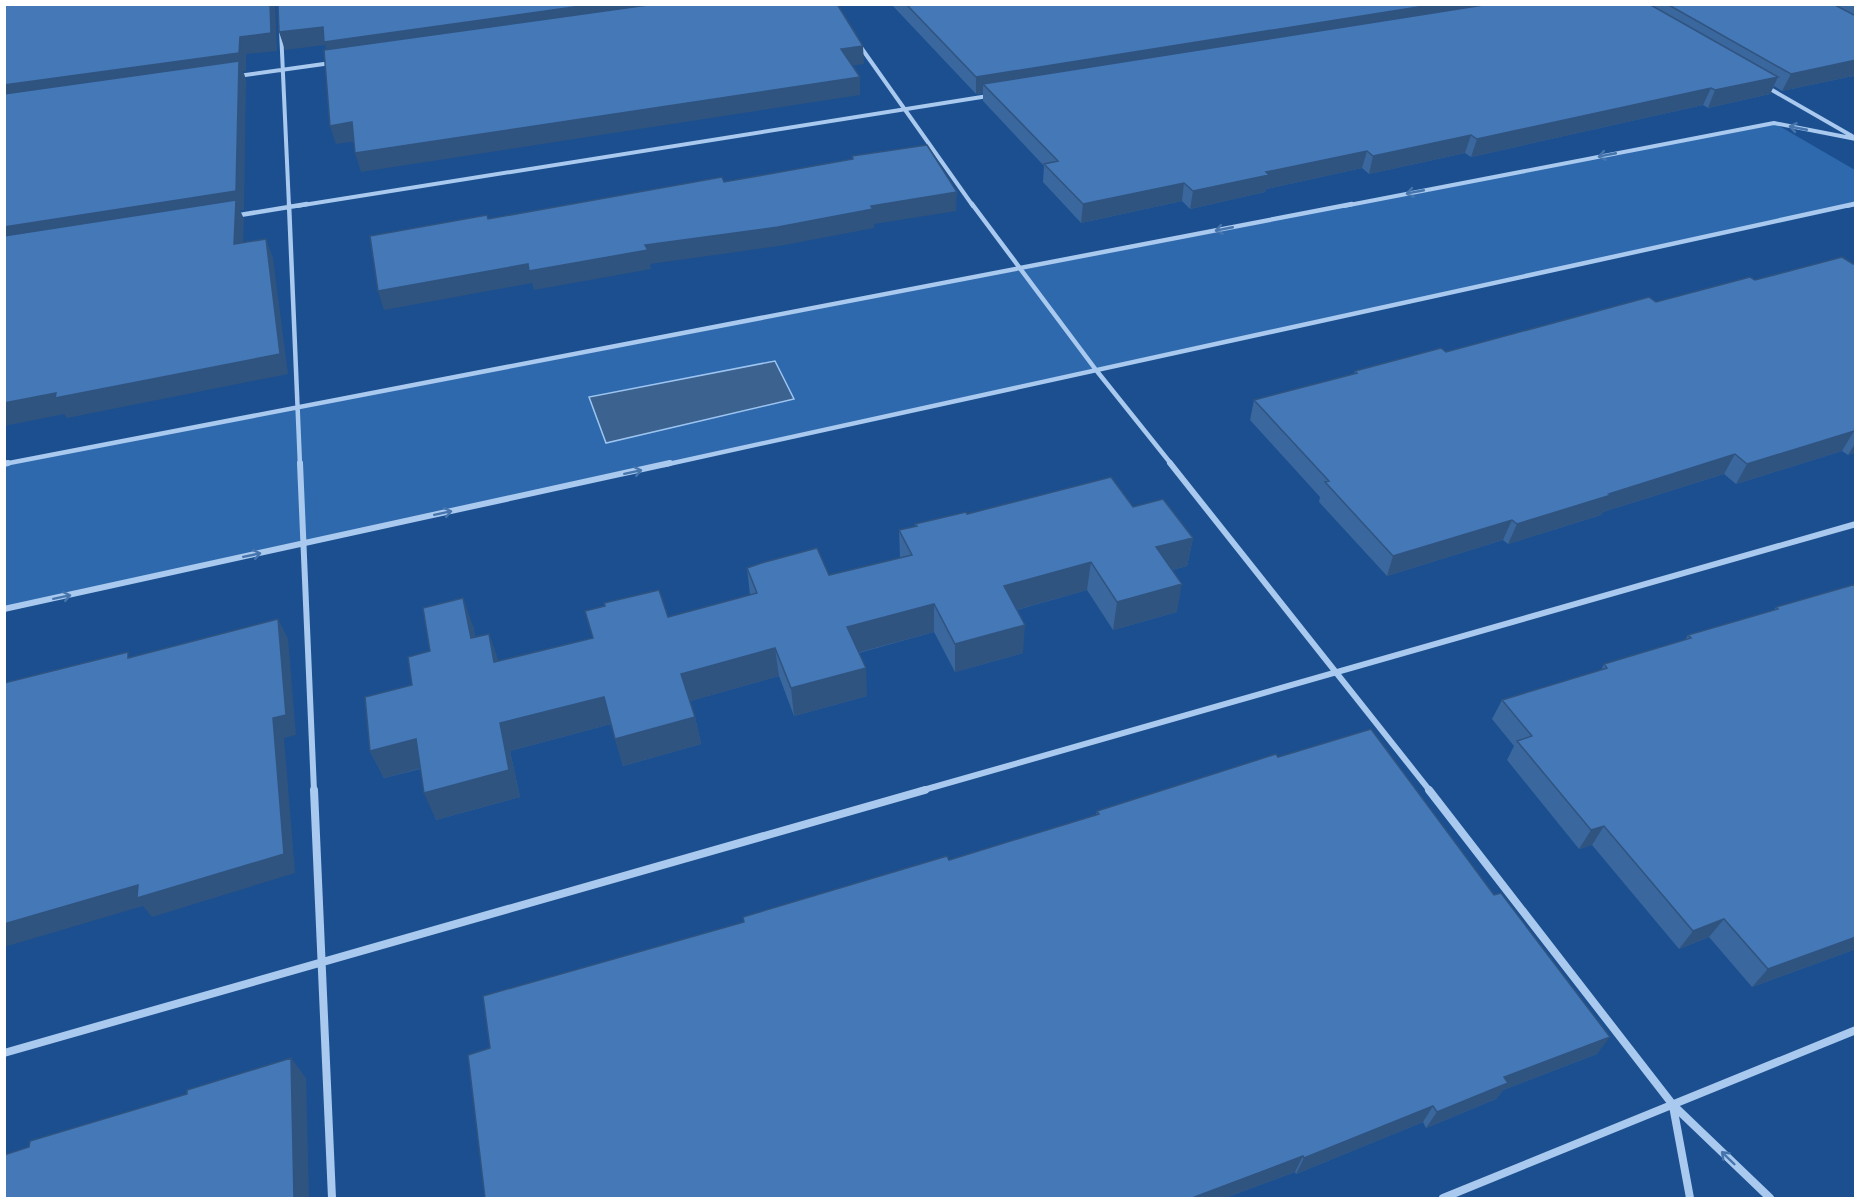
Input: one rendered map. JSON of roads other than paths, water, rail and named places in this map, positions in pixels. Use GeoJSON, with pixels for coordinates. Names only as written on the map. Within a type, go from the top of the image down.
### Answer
{"type":"FeatureCollection","features":[{"type":"Feature","properties":{"kind":"street"},"geometry":{"type":"LineString","coordinates":[[280,26],[332,1198]]}},
{"type":"Feature","properties":{"kind":"street"},"geometry":{"type":"LineString","coordinates":[[857,43],[906,109],[942,164],[1096,370],[1338,672],[1673,1105],[1770,1198]]}},
{"type":"Feature","properties":{"kind":"street"},"geometry":{"type":"LineString","coordinates":[[236,76],[342,62]]}},
{"type":"Feature","properties":{"kind":"street"},"geometry":{"type":"LineString","coordinates":[[1764,86],[1856,139]]}},
{"type":"Feature","properties":{"kind":"street"},"geometry":{"type":"LineString","coordinates":[[230,217],[1000,94]]}},
{"type":"Feature","properties":{"kind":"street"},"geometry":{"type":"LineString","coordinates":[[4,464],[1774,123],[1856,139]]}},
{"type":"Feature","properties":{"kind":"street"},"geometry":{"type":"LineString","coordinates":[[4,609],[1856,204]]}},
{"type":"Feature","properties":{"kind":"street"},"geometry":{"type":"LineString","coordinates":[[4,1053],[1856,524]]}},
{"type":"Feature","properties":{"kind":"street"},"geometry":{"type":"LineString","coordinates":[[1443,1198],[1856,1030]]}},
{"type":"Feature","properties":{"kind":"street"},"geometry":{"type":"LineString","coordinates":[[1673,1105],[1690,1198]]}}]}
